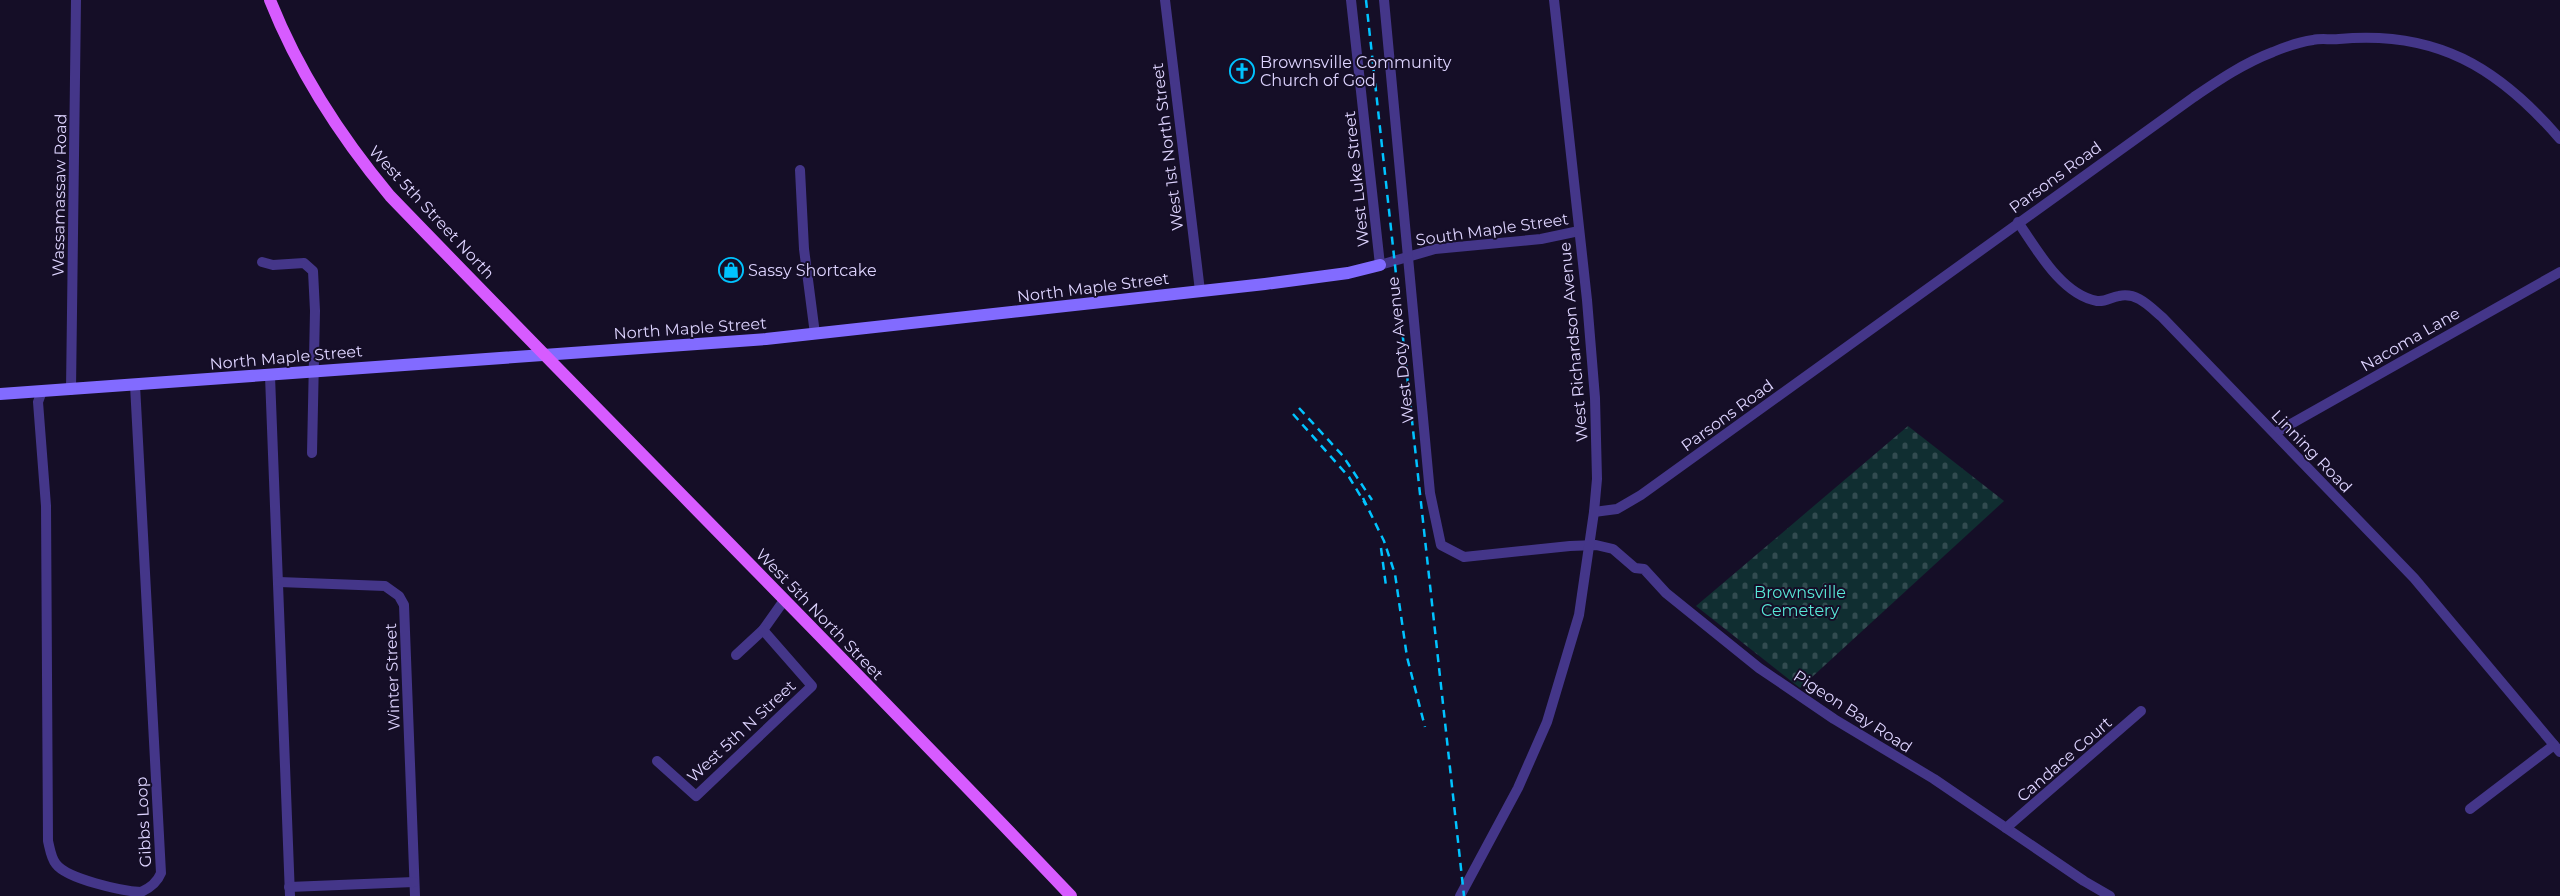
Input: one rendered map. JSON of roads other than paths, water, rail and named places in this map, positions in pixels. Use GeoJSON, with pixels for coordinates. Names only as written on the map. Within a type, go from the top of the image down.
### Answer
{"type":"FeatureCollection","features":[{"type":"Feature","properties":{"kind":"main road","name":"West 5th Street North"},"geometry":{"type":"LineString","coordinates":[[270,0],[312,89],[359,159],[390,196],[544,355]]}},
{"type":"Feature","properties":{"kind":"main road","name":"West 5th North Street"},"geometry":{"type":"LineString","coordinates":[[544,355],[785,599],[1071,896]]}},
{"type":"Feature","properties":{"kind":"street","name":"Wassamassaw Road"},"geometry":{"type":"LineString","coordinates":[[71,390],[76,0]]}},
{"type":"Feature","properties":{"kind":"street","name":"West 1st North Street"},"geometry":{"type":"LineString","coordinates":[[1165,0],[1200,291]]}},
{"type":"Feature","properties":{"kind":"street","name":"West Luke Street"},"geometry":{"type":"LineString","coordinates":[[1351,0],[1380,265]]}},
{"type":"Feature","properties":{"kind":"street","name":"West Doty Avenue"},"geometry":{"type":"LineString","coordinates":[[1384,0],[1406,257],[1430,493],[1441,545],[1464,557],[1590,545]]}},
{"type":"Feature","properties":{"kind":"street","name":"West Richardson Avenue"},"geometry":{"type":"LineString","coordinates":[[1460,896],[1518,788],[1546,722],[1579,615],[1594,512],[1596,398],[1554,0]]}},
{"type":"Feature","properties":{"kind":"street","name":"Parsons Road"},"geometry":{"type":"LineString","coordinates":[[1594,512],[1617,509],[1641,496],[2018,222],[2232,72],[2272,52],[2314,40],[2400,38],[2463,59],[2500,81],[2532,108],[2560,139]]}},
{"type":"Feature","properties":{"kind":"street"},"geometry":{"type":"LineString","coordinates":[[800,170],[804,249],[815,334]]}},
{"type":"Feature","properties":{"kind":"street","name":"Linning Road"},"geometry":{"type":"LineString","coordinates":[[2018,222],[2065,286],[2084,297],[2100,302],[2119,296],[2132,295],[2139,298],[2162,317],[2434,599],[2557,748]]}},
{"type":"Feature","properties":{"kind":"street","name":"South Maple Street"},"geometry":{"type":"LineString","coordinates":[[1380,265],[1434,249],[1541,239],[1579,231]]}},
{"type":"Feature","properties":{"kind":"street"},"geometry":{"type":"LineString","coordinates":[[262,262],[272,266],[304,263],[312,271],[315,279],[312,453]]}},
{"type":"Feature","properties":{"kind":"street","name":"North Maple Street"},"geometry":{"type":"LineString","coordinates":[[0,394],[270,376],[815,334],[1348,273],[1380,265]]}},
{"type":"Feature","properties":{"kind":"street","name":"Nacoma Lane"},"geometry":{"type":"LineString","coordinates":[[2275,433],[2560,272]]}},
{"type":"Feature","properties":{"kind":"street"},"geometry":{"type":"LineString","coordinates":[[270,376],[290,891],[414,882]]}},
{"type":"Feature","properties":{"kind":"street","name":"Gibbs Loop"},"geometry":{"type":"LineString","coordinates":[[42,391],[38,402],[46,506],[48,841],[52,857],[61,870],[75,876],[141,892],[150,888],[158,880],[161,873],[135,385]]}},
{"type":"Feature","properties":{"kind":"street","name":"Pigeon Bay Road"},"geometry":{"type":"LineString","coordinates":[[1590,545],[1613,549],[1635,568],[1644,569],[1666,593],[1760,668],[1834,719],[1934,779],[2084,881],[2110,896]]}},
{"type":"Feature","properties":{"kind":"street","name":"Winter Street"},"geometry":{"type":"LineString","coordinates":[[279,582],[374,584],[394,591],[402,600],[405,628],[414,896]]}},
{"type":"Feature","properties":{"kind":"street"},"geometry":{"type":"LineString","coordinates":[[736,655],[763,630],[785,599]]}},
{"type":"Feature","properties":{"kind":"street","name":"West 5th N Street"},"geometry":{"type":"LineString","coordinates":[[657,761],[696,796],[812,686],[763,630]]}},
{"type":"Feature","properties":{"kind":"street","name":"Candace Court"},"geometry":{"type":"LineString","coordinates":[[2006,828],[2141,712]]}},
{"type":"Feature","properties":{"kind":"street"},"geometry":{"type":"LineString","coordinates":[[2470,809],[2557,748]]}},
{"type":"Feature","properties":{"kind":"railway"},"geometry":{"type":"LineString","coordinates":[[1366,0],[1464,896]]}},
{"type":"Feature","properties":{"kind":"railway"},"geometry":{"type":"LineString","coordinates":[[1299,408],[1343,456],[1372,500]]}},
{"type":"Feature","properties":{"kind":"railway"},"geometry":{"type":"LineString","coordinates":[[1293,414],[1349,477],[1366,505]]}},
{"type":"Feature","properties":{"kind":"railway"},"geometry":{"type":"LineString","coordinates":[[1363,498],[1384,541],[1395,574],[1407,657],[1425,727]]}},
{"type":"Feature","properties":{"kind":"railway"},"geometry":{"type":"LineString","coordinates":[[1381,548],[1386,586]]}},
{"type":"Feature","properties":{"kind":"place","name":"Brownsville Community Church of God"},"geometry":{"type":"Point","coordinates":[1242,71]}},
{"type":"Feature","properties":{"kind":"place","name":"Sassy Shortcake"},"geometry":{"type":"Point","coordinates":[731,270]}},
{"type":"Feature","properties":{"kind":"park label","name":"Brownsville Cemetery"},"geometry":{"type":"Point","coordinates":[1800,601]}}]}
